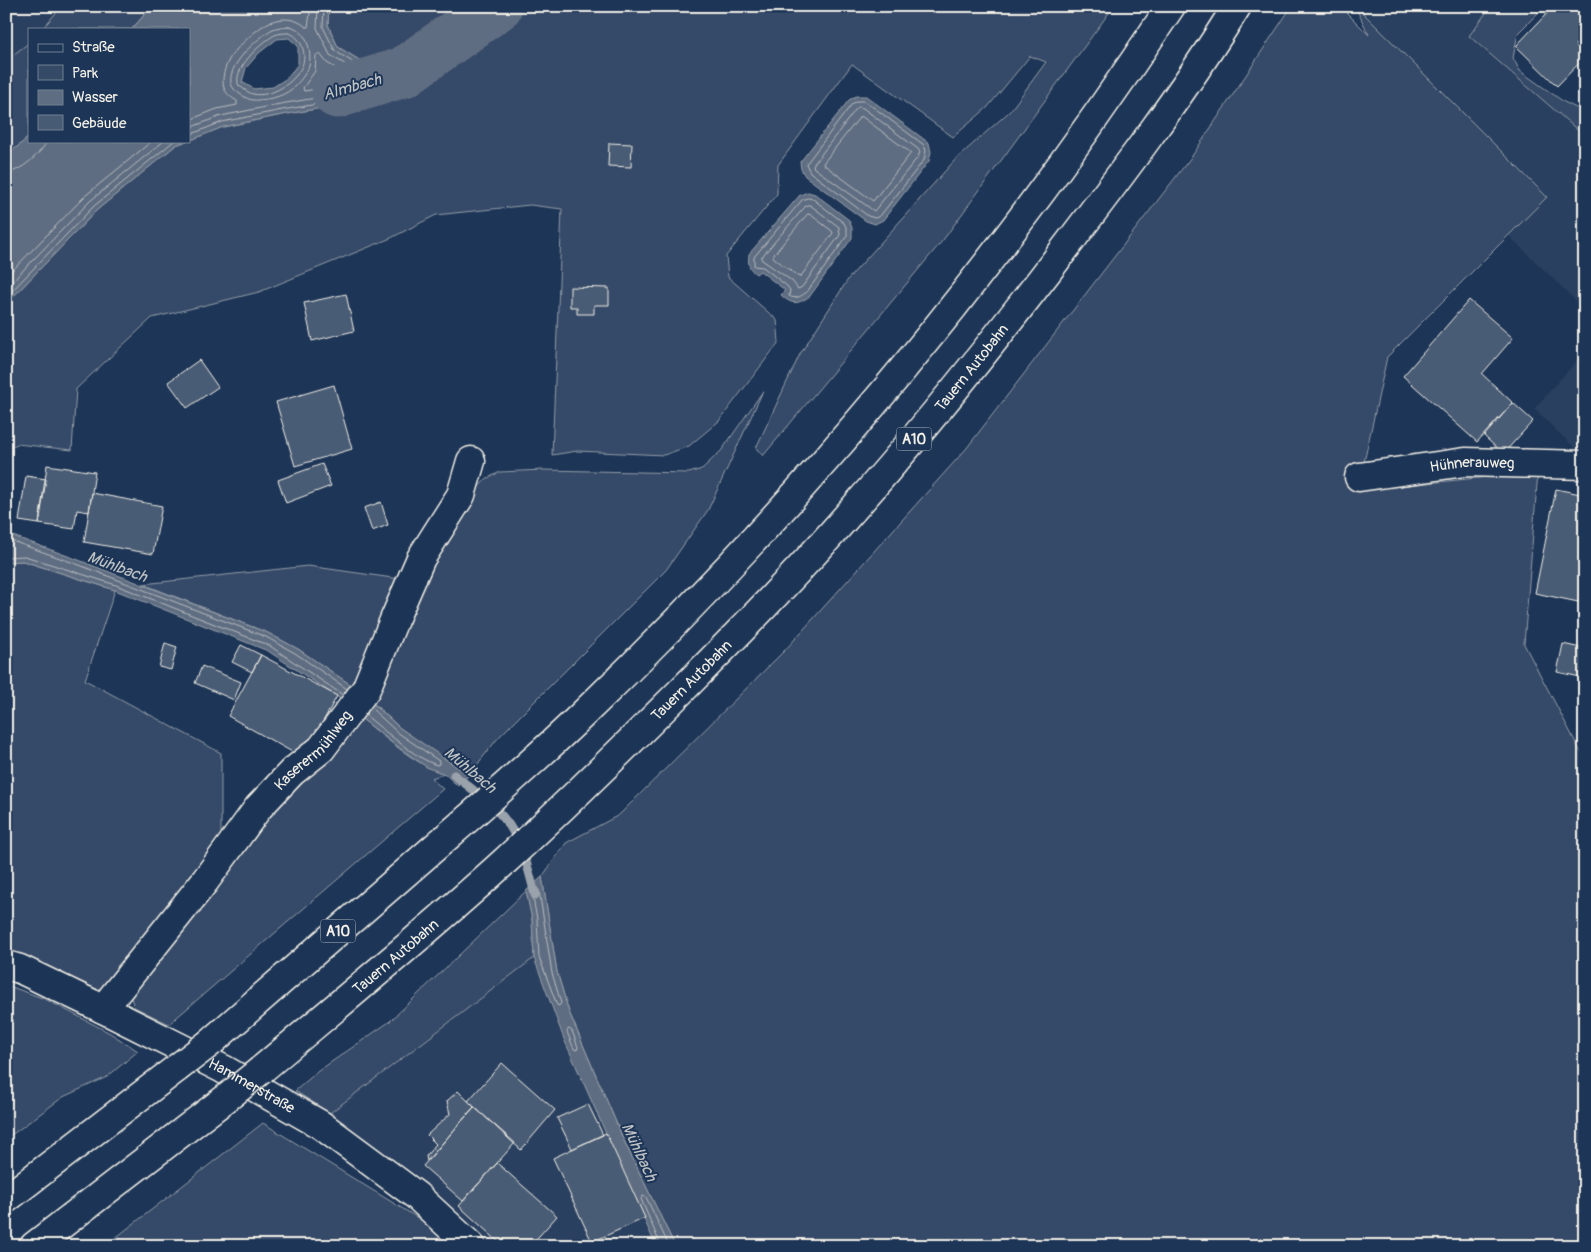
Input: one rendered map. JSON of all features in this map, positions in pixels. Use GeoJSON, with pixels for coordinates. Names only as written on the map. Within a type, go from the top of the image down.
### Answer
{"type":"FeatureCollection","features":[{"type":"Feature","properties":{"kind":"main road","name":"A10"},"geometry":{"type":"LineString","coordinates":[[6,1199],[211,1042],[503,788],[580,716],[675,622],[793,498],[992,259],[1083,136],[1171,6]]}},
{"type":"Feature","properties":{"kind":"main road","name":"Tauern Autobahn"},"geometry":{"type":"LineString","coordinates":[[34,1246],[262,1070],[504,862],[734,638],[848,516],[935,414],[1023,304],[1111,189],[1220,34],[1237,6]]}},
{"type":"Feature","properties":{"kind":"main road","name":"Kaserermühlweg"},"geometry":{"type":"LineString","coordinates":[[103,1009],[204,881],[258,808],[292,772],[321,749],[366,689],[421,558],[461,495],[471,461]]}},
{"type":"Feature","properties":{"kind":"main road","name":"Hühnerauweg"},"geometry":{"type":"LineString","coordinates":[[1359,477],[1465,462],[1585,465]]}},
{"type":"Feature","properties":{"kind":"main road","name":"Hammerstraße"},"geometry":{"type":"LineString","coordinates":[[6,965],[20,969],[103,1009],[222,1070],[321,1125],[417,1196],[471,1246]]}},
{"type":"Feature","properties":{"kind":"shaded area"},"geometry":{"type":"Polygon","coordinates":[[[6,6],[62,6],[43,28],[28,28],[28,44],[6,60],[6,6]]]}},
{"type":"Feature","properties":{"kind":"shaded area"},"geometry":{"type":"Polygon","coordinates":[[[1356,6],[1491,6],[1469,37],[1581,133],[1585,134],[1585,316],[1573,298],[1508,235],[1546,197],[1356,6]]]}},
{"type":"Feature","properties":{"kind":"shaded area"},"geometry":{"type":"Polygon","coordinates":[[[1585,349],[1585,454],[1580,453],[1534,409],[1585,349]]]}},
{"type":"Feature","properties":{"kind":"shaded area"},"geometry":{"type":"Polygon","coordinates":[[[534,958],[564,1039],[656,1246],[490,1246],[415,1174],[330,1113],[534,958]]]}},
{"type":"Feature","properties":{"kind":"green space"},"geometry":{"type":"Polygon","coordinates":[[[62,6],[152,6],[133,28],[43,28],[62,6]]]}},
{"type":"Feature","properties":{"kind":"green space"},"geometry":{"type":"Polygon","coordinates":[[[329,6],[1114,6],[943,240],[763,456],[756,448],[800,354],[849,278],[955,160],[1010,111],[1046,62],[1030,56],[987,108],[953,137],[852,64],[778,165],[777,194],[726,256],[728,277],[777,320],[779,342],[719,421],[689,446],[664,455],[577,451],[552,455],[562,209],[530,205],[436,215],[391,238],[259,292],[152,318],[76,389],[72,450],[17,444],[6,450],[6,304],[97,210],[176,145],[190,142],[190,140],[223,127],[366,100],[408,89],[404,72],[388,62],[361,61],[338,47],[328,25],[329,6]]]}},
{"type":"Feature","properties":{"kind":"green space"},"geometry":{"type":"Polygon","coordinates":[[[1292,6],[1352,6],[1347,13],[1369,35],[1356,6],[1547,197],[1387,357],[1358,490],[1538,472],[1524,644],[1585,760],[1585,1246],[675,1246],[624,1141],[569,1012],[557,972],[542,877],[566,843],[619,815],[786,649],[966,449],[1192,156],[1292,6]]]}},
{"type":"Feature","properties":{"kind":"green space"},"geometry":{"type":"Polygon","coordinates":[[[1491,6],[1545,6],[1518,33],[1513,58],[1520,71],[1564,102],[1580,110],[1585,118],[1585,134],[1581,133],[1469,36],[1491,6]]]}},
{"type":"Feature","properties":{"kind":"green space"},"geometry":{"type":"Polygon","coordinates":[[[28,44],[28,138],[6,156],[6,60],[28,44]]]}},
{"type":"Feature","properties":{"kind":"green space"},"geometry":{"type":"Polygon","coordinates":[[[763,391],[708,510],[666,570],[498,738],[469,775],[400,728],[368,698],[401,617],[475,491],[486,479],[500,472],[543,470],[689,473],[702,469],[722,450],[763,391]]]}},
{"type":"Feature","properties":{"kind":"green space"},"geometry":{"type":"Polygon","coordinates":[[[23,561],[115,590],[85,680],[221,753],[221,843],[110,983],[99,990],[6,950],[6,562],[23,561]]]}},
{"type":"Feature","properties":{"kind":"green space"},"geometry":{"type":"Polygon","coordinates":[[[308,566],[400,579],[357,689],[298,649],[268,633],[143,584],[308,566]]]}},
{"type":"Feature","properties":{"kind":"green space"},"geometry":{"type":"Polygon","coordinates":[[[357,715],[410,756],[445,774],[431,778],[443,789],[169,1024],[134,1007],[131,990],[279,795],[357,715]]]}},
{"type":"Feature","properties":{"kind":"green space"},"geometry":{"type":"Polygon","coordinates":[[[526,891],[532,919],[534,958],[330,1113],[295,1091],[317,1072],[389,1022],[526,891]]]}},
{"type":"Feature","properties":{"kind":"green space"},"geometry":{"type":"Polygon","coordinates":[[[6,985],[45,999],[110,1033],[138,1051],[107,1077],[63,1097],[6,1139],[6,985]]]}},
{"type":"Feature","properties":{"kind":"green space"},"geometry":{"type":"Polygon","coordinates":[[[263,1123],[426,1223],[449,1246],[105,1246],[263,1123]]]}},
{"type":"Feature","properties":{"kind":"water"},"geometry":{"type":"Polygon","coordinates":[[[152,6],[329,6],[328,25],[338,47],[361,61],[388,62],[404,72],[408,89],[366,100],[223,127],[190,141],[190,28],[133,28],[152,6]],[[289,38],[277,39],[259,53],[246,68],[242,82],[254,89],[273,87],[287,78],[298,64],[298,46],[289,38]]]}},
{"type":"Feature","properties":{"kind":"water"},"geometry":{"type":"Polygon","coordinates":[[[856,96],[866,96],[929,143],[931,152],[929,161],[883,220],[875,224],[866,221],[805,176],[801,169],[800,162],[849,100],[856,96]]]}},
{"type":"Feature","properties":{"kind":"water"},"geometry":{"type":"Polygon","coordinates":[[[28,138],[28,142],[184,142],[176,145],[97,210],[6,304],[6,156],[28,138]]]}},
{"type":"Feature","properties":{"kind":"water"},"geometry":{"type":"Polygon","coordinates":[[[808,192],[815,194],[849,220],[852,228],[852,238],[810,296],[796,303],[789,301],[781,295],[785,290],[760,271],[756,274],[751,270],[749,254],[800,195],[808,192]]]}},
{"type":"Feature","properties":{"kind":"water"},"geometry":{"type":"Polygon","coordinates":[[[6,536],[13,536],[76,559],[268,633],[298,649],[357,689],[400,728],[469,775],[458,786],[445,774],[428,768],[357,715],[345,702],[268,651],[115,590],[23,561],[6,562],[6,536]]]}},
{"type":"Feature","properties":{"kind":"water"},"geometry":{"type":"Polygon","coordinates":[[[542,877],[557,972],[569,1012],[624,1141],[675,1246],[656,1246],[564,1039],[534,958],[532,919],[526,891],[542,877]]]}},
{"type":"Feature","properties":{"kind":"building"},"geometry":{"type":"Polygon","coordinates":[[[1554,6],[1572,6],[1585,19],[1585,34],[1575,45],[1585,57],[1557,86],[1516,46],[1554,6]]]}},
{"type":"Feature","properties":{"kind":"building"},"geometry":{"type":"Polygon","coordinates":[[[609,143],[632,144],[631,167],[608,166],[609,143]]]}},
{"type":"Feature","properties":{"kind":"building"},"geometry":{"type":"Polygon","coordinates":[[[570,287],[609,288],[609,305],[594,305],[594,314],[577,314],[577,307],[570,307],[570,287]]]}},
{"type":"Feature","properties":{"kind":"building"},"geometry":{"type":"Polygon","coordinates":[[[346,294],[354,331],[312,341],[304,303],[346,294]]]}},
{"type":"Feature","properties":{"kind":"building"},"geometry":{"type":"Polygon","coordinates":[[[1469,300],[1513,338],[1482,374],[1513,403],[1477,442],[1403,376],[1469,300]]]}},
{"type":"Feature","properties":{"kind":"building"},"geometry":{"type":"Polygon","coordinates":[[[199,360],[218,387],[187,408],[168,382],[199,360]]]}},
{"type":"Feature","properties":{"kind":"building"},"geometry":{"type":"Polygon","coordinates":[[[334,385],[352,449],[295,466],[276,402],[334,385]]]}},
{"type":"Feature","properties":{"kind":"building"},"geometry":{"type":"Polygon","coordinates":[[[1513,403],[1533,421],[1503,454],[1484,436],[1513,403]]]}},
{"type":"Feature","properties":{"kind":"building"},"geometry":{"type":"Polygon","coordinates":[[[322,464],[331,486],[286,503],[278,480],[322,464]]]}},
{"type":"Feature","properties":{"kind":"building"},"geometry":{"type":"Polygon","coordinates":[[[47,465],[95,472],[89,512],[77,510],[74,529],[39,524],[47,465]]]}},
{"type":"Feature","properties":{"kind":"building"},"geometry":{"type":"Polygon","coordinates":[[[26,476],[46,479],[39,524],[19,521],[26,476]]]}},
{"type":"Feature","properties":{"kind":"building"},"geometry":{"type":"Polygon","coordinates":[[[1556,489],[1585,495],[1585,593],[1583,603],[1535,593],[1556,489]]]}},
{"type":"Feature","properties":{"kind":"building"},"geometry":{"type":"Polygon","coordinates":[[[92,493],[162,506],[153,554],[84,542],[92,493]]]}},
{"type":"Feature","properties":{"kind":"building"},"geometry":{"type":"Polygon","coordinates":[[[381,502],[388,525],[372,531],[364,508],[381,502]]]}},
{"type":"Feature","properties":{"kind":"building"},"geometry":{"type":"Polygon","coordinates":[[[165,643],[177,647],[171,670],[159,667],[165,643]]]}},
{"type":"Feature","properties":{"kind":"building"},"geometry":{"type":"Polygon","coordinates":[[[1563,644],[1585,649],[1585,678],[1557,672],[1563,644]]]}},
{"type":"Feature","properties":{"kind":"building"},"geometry":{"type":"Polygon","coordinates":[[[241,645],[261,655],[252,672],[232,662],[241,645]]]}},
{"type":"Feature","properties":{"kind":"building"},"geometry":{"type":"Polygon","coordinates":[[[261,655],[337,696],[303,758],[228,716],[261,655]]]}},
{"type":"Feature","properties":{"kind":"building"},"geometry":{"type":"Polygon","coordinates":[[[202,666],[241,682],[234,700],[195,683],[202,666]]]}},
{"type":"Feature","properties":{"kind":"building"},"geometry":{"type":"Polygon","coordinates":[[[502,1063],[555,1110],[521,1150],[468,1101],[502,1063]]]}},
{"type":"Feature","properties":{"kind":"building"},"geometry":{"type":"Polygon","coordinates":[[[458,1091],[474,1107],[427,1161],[426,1156],[436,1144],[427,1135],[450,1114],[447,1101],[458,1091]]]}},
{"type":"Feature","properties":{"kind":"building"},"geometry":{"type":"Polygon","coordinates":[[[588,1104],[603,1135],[572,1149],[557,1118],[588,1104]]]}},
{"type":"Feature","properties":{"kind":"building"},"geometry":{"type":"Polygon","coordinates":[[[474,1107],[515,1143],[463,1201],[423,1166],[474,1107]]]}},
{"type":"Feature","properties":{"kind":"building"},"geometry":{"type":"Polygon","coordinates":[[[606,1133],[645,1218],[592,1242],[553,1158],[606,1133]]]}},
{"type":"Feature","properties":{"kind":"building"},"geometry":{"type":"Polygon","coordinates":[[[497,1163],[557,1216],[530,1246],[503,1246],[459,1206],[497,1163]]]}},
{"type":"Feature","properties":{"kind":"waterway","name":"Almbach"},"geometry":{"type":"LineString","coordinates":[[337,93],[404,72],[497,6]]}},
{"type":"Feature","properties":{"kind":"waterway","name":"Mühlbach"},"geometry":{"type":"LineString","coordinates":[[454,775],[491,805],[508,824],[523,853],[535,895]]}}]}
